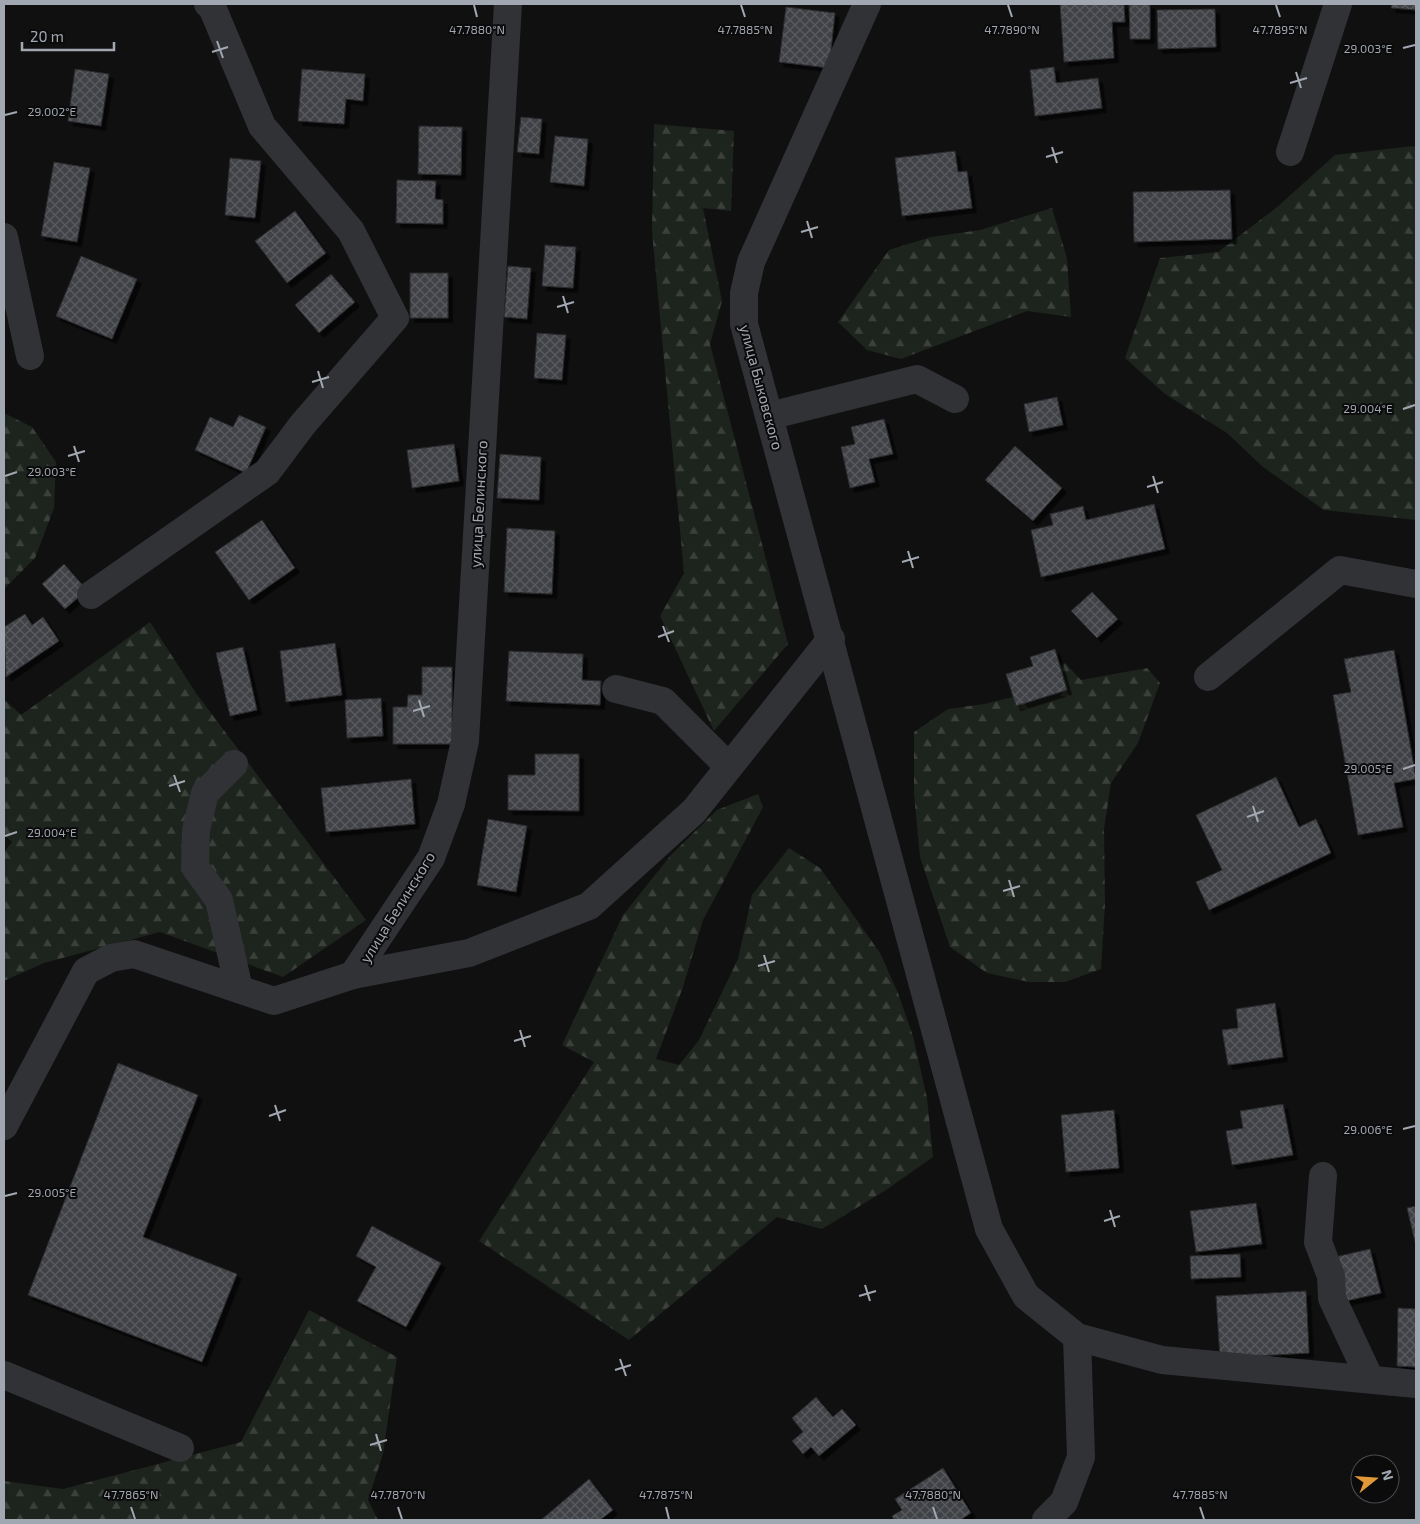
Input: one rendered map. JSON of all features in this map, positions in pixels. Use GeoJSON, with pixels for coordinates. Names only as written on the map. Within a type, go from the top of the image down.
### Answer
{"type":"FeatureCollection","features":[{"type":"Feature","properties":{"kind":"street"},"geometry":{"type":"LineString","coordinates":[[91,596],[267,472],[303,424],[395,318],[351,231],[262,126],[212,7],[208,4]]}},
{"type":"Feature","properties":{"kind":"street","name":"улица Белинского"},"geometry":{"type":"LineString","coordinates":[[353,975],[431,858],[451,804],[465,741],[508,4]]}},
{"type":"Feature","properties":{"kind":"street","name":"улица Быковского"},"geometry":{"type":"LineString","coordinates":[[867,4],[751,262],[744,293],[744,324],[831,639],[989,1229],[1026,1296],[1077,1337]]}},
{"type":"Feature","properties":{"kind":"street"},"geometry":{"type":"LineString","coordinates":[[1290,152],[1338,4]]}},
{"type":"Feature","properties":{"kind":"street"},"geometry":{"type":"LineString","coordinates":[[4,237],[30,356]]}},
{"type":"Feature","properties":{"kind":"street"},"geometry":{"type":"LineString","coordinates":[[770,416],[916,379],[955,399]]}},
{"type":"Feature","properties":{"kind":"street"},"geometry":{"type":"LineString","coordinates":[[1208,677],[1340,570],[1416,584]]}},
{"type":"Feature","properties":{"kind":"street"},"geometry":{"type":"LineString","coordinates":[[4,1126],[86,971],[111,958],[134,954],[274,1001],[353,975],[469,953],[589,906],[694,811],[831,639]]}},
{"type":"Feature","properties":{"kind":"street"},"geometry":{"type":"LineString","coordinates":[[616,689],[663,701],[729,767]]}},
{"type":"Feature","properties":{"kind":"street"},"geometry":{"type":"LineString","coordinates":[[234,764],[205,793],[196,830],[195,868],[219,900],[239,989]]}},
{"type":"Feature","properties":{"kind":"street"},"geometry":{"type":"LineString","coordinates":[[1323,1176],[1318,1242],[1331,1276],[1332,1298],[1370,1379]]}},
{"type":"Feature","properties":{"kind":"street"},"geometry":{"type":"LineString","coordinates":[[1046,1520],[1064,1502],[1081,1458],[1077,1337],[1162,1360],[1416,1384]]}},
{"type":"Feature","properties":{"kind":"street"},"geometry":{"type":"LineString","coordinates":[[4,1375],[180,1448]]}},
{"type":"Feature","properties":{"kind":"green space"},"geometry":{"type":"Polygon","coordinates":[[[654,124],[734,131],[731,211],[703,208],[722,301],[710,344],[788,644],[714,731],[660,616],[684,573],[652,232],[654,124]]]}},
{"type":"Feature","properties":{"kind":"green space"},"geometry":{"type":"Polygon","coordinates":[[[1416,147],[1416,520],[1324,510],[1263,467],[1227,433],[1165,394],[1125,358],[1160,258],[1218,252],[1276,208],[1335,155],[1416,147]]]}},
{"type":"Feature","properties":{"kind":"green space"},"geometry":{"type":"Polygon","coordinates":[[[1052,208],[1067,258],[1071,317],[1027,311],[901,359],[867,350],[838,322],[889,250],[931,237],[980,230],[1052,208]]]}},
{"type":"Feature","properties":{"kind":"green space"},"geometry":{"type":"Polygon","coordinates":[[[4,413],[32,427],[56,462],[54,508],[35,558],[4,589],[4,413]]]}},
{"type":"Feature","properties":{"kind":"green space"},"geometry":{"type":"Polygon","coordinates":[[[150,622],[196,693],[366,920],[283,977],[160,932],[44,963],[4,981],[4,852],[12,842],[4,835],[4,699],[21,715],[150,622]]]}},
{"type":"Feature","properties":{"kind":"green space"},"geometry":{"type":"Polygon","coordinates":[[[1065,663],[1081,680],[1147,668],[1160,683],[1138,743],[1111,783],[1104,829],[1105,904],[1101,969],[1065,982],[1029,982],[987,973],[950,947],[920,857],[914,794],[914,732],[948,709],[984,704],[1029,693],[1027,673],[1065,663]]]}},
{"type":"Feature","properties":{"kind":"green space"},"geometry":{"type":"Polygon","coordinates":[[[758,794],[763,807],[703,920],[683,987],[656,1059],[679,1065],[699,1040],[738,959],[752,895],[789,848],[820,868],[880,953],[898,993],[913,1036],[927,1098],[933,1157],[886,1190],[822,1229],[777,1217],[629,1340],[479,1241],[594,1062],[562,1045],[623,915],[671,855],[717,810],[758,794]]]}},
{"type":"Feature","properties":{"kind":"green space"},"geometry":{"type":"Polygon","coordinates":[[[309,1310],[397,1357],[383,1454],[368,1500],[378,1520],[4,1520],[4,1481],[63,1489],[241,1442],[309,1310]]]}},
{"type":"Feature","properties":{"kind":"building"},"geometry":{"type":"Polygon","coordinates":[[[1060,4],[1124,4],[1125,22],[1112,22],[1114,58],[1064,62],[1060,4]]]}},
{"type":"Feature","properties":{"kind":"building"},"geometry":{"type":"Polygon","coordinates":[[[1129,4],[1150,4],[1150,39],[1130,39],[1129,4]]]}},
{"type":"Feature","properties":{"kind":"building"},"geometry":{"type":"Polygon","coordinates":[[[1392,4],[1416,4],[1416,10],[1391,8],[1392,4]]]}},
{"type":"Feature","properties":{"kind":"building"},"geometry":{"type":"Polygon","coordinates":[[[786,7],[835,13],[829,68],[779,62],[786,7]]]}},
{"type":"Feature","properties":{"kind":"building"},"geometry":{"type":"Polygon","coordinates":[[[1215,9],[1216,47],[1158,49],[1157,10],[1215,9]]]}},
{"type":"Feature","properties":{"kind":"building"},"geometry":{"type":"Polygon","coordinates":[[[1054,67],[1056,83],[1098,78],[1102,108],[1035,116],[1030,70],[1054,67]]]}},
{"type":"Feature","properties":{"kind":"building"},"geometry":{"type":"Polygon","coordinates":[[[75,69],[109,74],[101,126],[68,121],[75,69]]]}},
{"type":"Feature","properties":{"kind":"building"},"geometry":{"type":"Polygon","coordinates":[[[302,69],[365,74],[363,101],[346,99],[344,124],[298,121],[302,69]]]}},
{"type":"Feature","properties":{"kind":"building"},"geometry":{"type":"Polygon","coordinates":[[[521,117],[542,119],[539,154],[517,152],[521,117]]]}},
{"type":"Feature","properties":{"kind":"building"},"geometry":{"type":"Polygon","coordinates":[[[419,126],[462,127],[461,175],[418,174],[419,126]]]}},
{"type":"Feature","properties":{"kind":"building"},"geometry":{"type":"Polygon","coordinates":[[[555,136],[588,139],[584,186],[550,182],[555,136]]]}},
{"type":"Feature","properties":{"kind":"building"},"geometry":{"type":"Polygon","coordinates":[[[955,151],[958,172],[967,171],[972,208],[902,216],[895,158],[955,151]]]}},
{"type":"Feature","properties":{"kind":"building"},"geometry":{"type":"Polygon","coordinates":[[[230,158],[261,161],[255,218],[225,215],[230,158]]]}},
{"type":"Feature","properties":{"kind":"building"},"geometry":{"type":"Polygon","coordinates":[[[54,162],[90,168],[77,242],[41,236],[54,162]]]}},
{"type":"Feature","properties":{"kind":"building"},"geometry":{"type":"Polygon","coordinates":[[[397,180],[436,181],[435,199],[443,200],[443,224],[396,223],[397,180]]]}},
{"type":"Feature","properties":{"kind":"building"},"geometry":{"type":"Polygon","coordinates":[[[1230,190],[1232,239],[1134,242],[1133,192],[1230,190]]]}},
{"type":"Feature","properties":{"kind":"building"},"geometry":{"type":"Polygon","coordinates":[[[295,211],[326,253],[287,283],[255,241],[295,211]]]}},
{"type":"Feature","properties":{"kind":"building"},"geometry":{"type":"Polygon","coordinates":[[[545,245],[576,247],[573,288],[542,286],[545,245]]]}},
{"type":"Feature","properties":{"kind":"building"},"geometry":{"type":"Polygon","coordinates":[[[81,256],[137,279],[112,339],[56,316],[81,256]]]}},
{"type":"Feature","properties":{"kind":"building"},"geometry":{"type":"Polygon","coordinates":[[[508,266],[531,268],[527,319],[504,317],[508,266]]]}},
{"type":"Feature","properties":{"kind":"building"},"geometry":{"type":"Polygon","coordinates":[[[410,273],[448,273],[448,318],[410,318],[410,273]]]}},
{"type":"Feature","properties":{"kind":"building"},"geometry":{"type":"Polygon","coordinates":[[[331,274],[355,302],[319,333],[295,305],[331,274]]]}},
{"type":"Feature","properties":{"kind":"building"},"geometry":{"type":"Polygon","coordinates":[[[537,333],[566,335],[562,380],[534,378],[537,333]]]}},
{"type":"Feature","properties":{"kind":"building"},"geometry":{"type":"Polygon","coordinates":[[[1057,397],[1063,425],[1029,432],[1024,404],[1057,397]]]}},
{"type":"Feature","properties":{"kind":"building"},"geometry":{"type":"Polygon","coordinates":[[[239,415],[266,427],[246,473],[195,450],[210,417],[233,427],[239,415]]]}},
{"type":"Feature","properties":{"kind":"building"},"geometry":{"type":"Polygon","coordinates":[[[884,419],[893,454],[869,459],[875,482],[850,488],[841,447],[855,444],[851,427],[884,419]]]}},
{"type":"Feature","properties":{"kind":"building"},"geometry":{"type":"Polygon","coordinates":[[[454,444],[459,481],[412,488],[407,450],[454,444]]]}},
{"type":"Feature","properties":{"kind":"building"},"geometry":{"type":"Polygon","coordinates":[[[1015,446],[1062,488],[1033,521],[985,480],[1015,446]]]}},
{"type":"Feature","properties":{"kind":"building"},"geometry":{"type":"Polygon","coordinates":[[[500,454],[541,457],[539,500],[497,498],[500,454]]]}},
{"type":"Feature","properties":{"kind":"building"},"geometry":{"type":"Polygon","coordinates":[[[1154,504],[1165,549],[1041,577],[1031,530],[1053,525],[1050,514],[1083,506],[1086,520],[1154,504]]]}},
{"type":"Feature","properties":{"kind":"building"},"geometry":{"type":"Polygon","coordinates":[[[262,520],[295,568],[249,600],[215,552],[262,520]]]}},
{"type":"Feature","properties":{"kind":"building"},"geometry":{"type":"Polygon","coordinates":[[[507,528],[555,531],[552,594],[504,592],[507,528]]]}},
{"type":"Feature","properties":{"kind":"building"},"geometry":{"type":"Polygon","coordinates":[[[64,564],[87,590],[65,609],[42,584],[64,564]]]}},
{"type":"Feature","properties":{"kind":"building"},"geometry":{"type":"Polygon","coordinates":[[[1092,592],[1118,619],[1097,638],[1071,611],[1092,592]]]}},
{"type":"Feature","properties":{"kind":"building"},"geometry":{"type":"Polygon","coordinates":[[[25,614],[32,625],[43,617],[59,641],[6,677],[4,627],[25,614]]]}},
{"type":"Feature","properties":{"kind":"building"},"geometry":{"type":"Polygon","coordinates":[[[335,643],[342,695],[286,702],[280,651],[335,643]]]}},
{"type":"Feature","properties":{"kind":"building"},"geometry":{"type":"Polygon","coordinates":[[[243,647],[257,710],[230,716],[216,653],[243,647]]]}},
{"type":"Feature","properties":{"kind":"building"},"geometry":{"type":"Polygon","coordinates":[[[1055,649],[1067,690],[1016,706],[1006,674],[1033,666],[1030,657],[1055,649]]]}},
{"type":"Feature","properties":{"kind":"building"},"geometry":{"type":"Polygon","coordinates":[[[1394,650],[1416,779],[1394,783],[1403,827],[1358,835],[1333,695],[1351,692],[1344,659],[1394,650]]]}},
{"type":"Feature","properties":{"kind":"building"},"geometry":{"type":"Polygon","coordinates":[[[509,651],[583,654],[582,680],[601,681],[600,705],[506,701],[509,651]]]}},
{"type":"Feature","properties":{"kind":"building"},"geometry":{"type":"Polygon","coordinates":[[[422,667],[452,667],[452,744],[393,744],[393,707],[407,707],[408,695],[422,695],[422,667]]]}},
{"type":"Feature","properties":{"kind":"building"},"geometry":{"type":"Polygon","coordinates":[[[381,698],[383,736],[347,738],[345,700],[381,698]]]}},
{"type":"Feature","properties":{"kind":"building"},"geometry":{"type":"Polygon","coordinates":[[[535,754],[579,754],[579,811],[508,810],[508,775],[535,775],[535,754]]]}},
{"type":"Feature","properties":{"kind":"building"},"geometry":{"type":"Polygon","coordinates":[[[1276,777],[1299,827],[1316,819],[1331,853],[1209,910],[1196,882],[1222,870],[1196,815],[1276,777]]]}},
{"type":"Feature","properties":{"kind":"building"},"geometry":{"type":"Polygon","coordinates":[[[411,779],[415,824],[326,832],[321,788],[411,779]]]}},
{"type":"Feature","properties":{"kind":"building"},"geometry":{"type":"Polygon","coordinates":[[[488,819],[527,826],[516,892],[477,885],[488,819]]]}},
{"type":"Feature","properties":{"kind":"building"},"geometry":{"type":"Polygon","coordinates":[[[1275,1003],[1283,1057],[1228,1065],[1222,1030],[1238,1028],[1236,1009],[1275,1003]]]}},
{"type":"Feature","properties":{"kind":"building"},"geometry":{"type":"Polygon","coordinates":[[[118,1063],[198,1095],[143,1237],[237,1274],[202,1362],[28,1295],[118,1063]]]}},
{"type":"Feature","properties":{"kind":"building"},"geometry":{"type":"Polygon","coordinates":[[[1283,1104],[1293,1155],[1232,1165],[1226,1131],[1243,1128],[1240,1111],[1283,1104]]]}},
{"type":"Feature","properties":{"kind":"building"},"geometry":{"type":"Polygon","coordinates":[[[1114,1110],[1119,1168],[1066,1172],[1061,1115],[1114,1110]]]}},
{"type":"Feature","properties":{"kind":"building"},"geometry":{"type":"Polygon","coordinates":[[[1256,1203],[1262,1244],[1196,1252],[1190,1211],[1256,1203]]]}},
{"type":"Feature","properties":{"kind":"building"},"geometry":{"type":"Polygon","coordinates":[[[1416,1206],[1416,1246],[1407,1208],[1416,1206]]]}},
{"type":"Feature","properties":{"kind":"building"},"geometry":{"type":"Polygon","coordinates":[[[372,1226],[441,1263],[406,1327],[357,1301],[376,1267],[356,1256],[372,1226]]]}},
{"type":"Feature","properties":{"kind":"building"},"geometry":{"type":"Polygon","coordinates":[[[1370,1249],[1381,1293],[1346,1301],[1335,1257],[1370,1249]]]}},
{"type":"Feature","properties":{"kind":"building"},"geometry":{"type":"Polygon","coordinates":[[[1240,1254],[1241,1277],[1191,1279],[1190,1256],[1240,1254]]]}},
{"type":"Feature","properties":{"kind":"building"},"geometry":{"type":"Polygon","coordinates":[[[1306,1291],[1309,1353],[1220,1358],[1216,1296],[1306,1291]]]}},
{"type":"Feature","properties":{"kind":"building"},"geometry":{"type":"Polygon","coordinates":[[[1398,1308],[1416,1309],[1416,1367],[1397,1366],[1398,1308]]]}},
{"type":"Feature","properties":{"kind":"building"},"geometry":{"type":"Polygon","coordinates":[[[816,1397],[833,1417],[842,1409],[856,1425],[819,1456],[811,1447],[803,1454],[792,1441],[803,1432],[792,1418],[816,1397]]]}},
{"type":"Feature","properties":{"kind":"building"},"geometry":{"type":"Polygon","coordinates":[[[943,1468],[971,1513],[960,1520],[894,1520],[892,1516],[902,1510],[895,1499],[943,1468]]]}},
{"type":"Feature","properties":{"kind":"building"},"geometry":{"type":"Polygon","coordinates":[[[589,1479],[613,1510],[600,1520],[541,1520],[589,1479]]]}}]}
